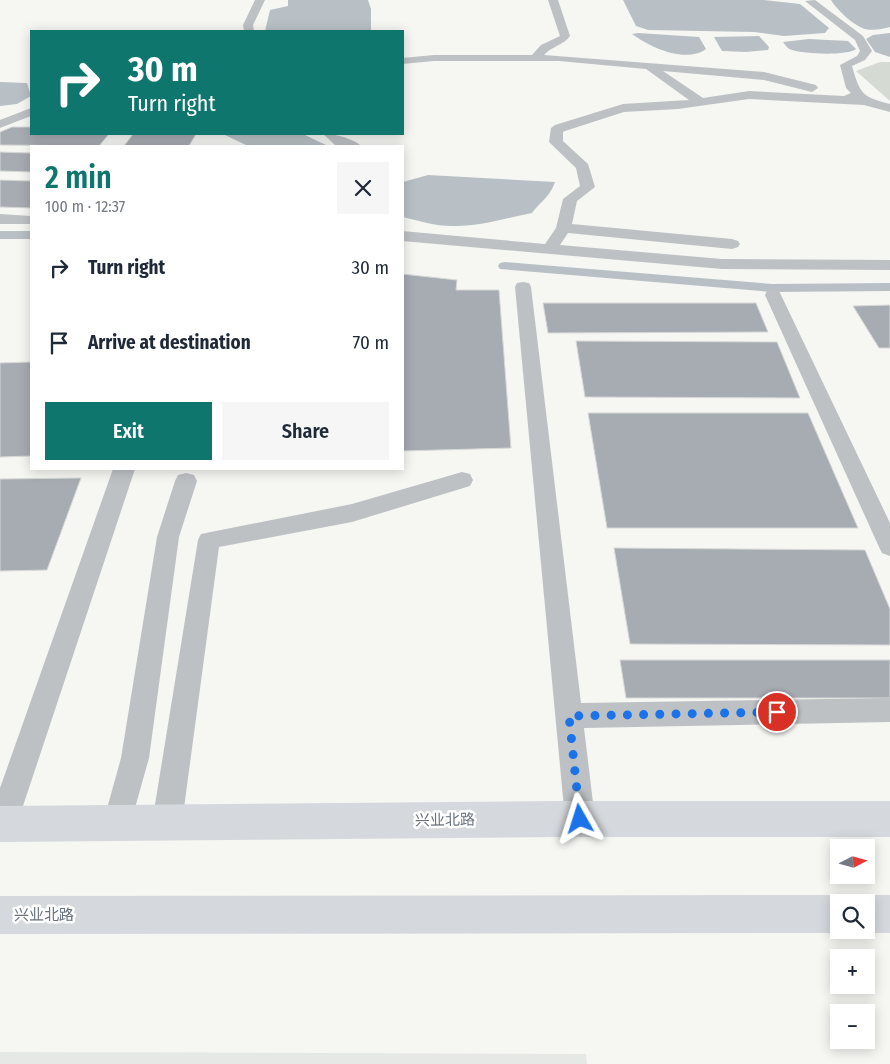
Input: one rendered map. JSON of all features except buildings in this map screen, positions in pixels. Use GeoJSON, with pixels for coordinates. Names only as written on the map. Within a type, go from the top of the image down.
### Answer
{"type":"FeatureCollection","features":[{"type":"Feature","properties":{"kind":"main road","name":"兴业北路"},"geometry":{"type":"LineString","coordinates":[[1,824],[580,819],[890,819]]}},
{"type":"Feature","properties":{"kind":"main road","name":"兴业北路"},"geometry":{"type":"LineString","coordinates":[[0,915],[830,914]]}},
{"type":"Feature","properties":{"kind":"main road"},"geometry":{"type":"LineString","coordinates":[[875,914],[890,914]]}},
{"type":"Feature","properties":{"kind":"street"},"geometry":{"type":"LineString","coordinates":[[248,30],[248,25],[260,0]]}},
{"type":"Feature","properties":{"kind":"street"},"geometry":{"type":"LineString","coordinates":[[536,57],[545,47],[563,39],[565,36],[553,0]]}},
{"type":"Feature","properties":{"kind":"street"},"geometry":{"type":"LineString","coordinates":[[810,1],[859,38],[866,51],[861,58],[846,65],[852,88],[865,101]]}},
{"type":"Feature","properties":{"kind":"street"},"geometry":{"type":"LineString","coordinates":[[404,61],[434,58],[536,57],[764,76],[890,108]]}},
{"type":"Feature","properties":{"kind":"street"},"geometry":{"type":"LineString","coordinates":[[649,66],[701,102]]}},
{"type":"Feature","properties":{"kind":"street"},"geometry":{"type":"LineString","coordinates":[[549,249],[564,228],[570,199],[588,187],[582,167],[556,142],[556,131],[560,128],[623,108],[678,105],[749,95],[865,101]]}},
{"type":"Feature","properties":{"kind":"street"},"geometry":{"type":"LineString","coordinates":[[0,124],[30,112]]}},
{"type":"Feature","properties":{"kind":"street"},"geometry":{"type":"LineString","coordinates":[[331,135],[340,142],[350,145]]}},
{"type":"Feature","properties":{"kind":"street"},"geometry":{"type":"LineString","coordinates":[[0,219],[30,220]]}},
{"type":"Feature","properties":{"kind":"street"},"geometry":{"type":"LineString","coordinates":[[564,228],[644,238],[732,244]]}},
{"type":"Feature","properties":{"kind":"street"},"geometry":{"type":"LineString","coordinates":[[404,236],[722,264],[890,265]]}},
{"type":"Feature","properties":{"kind":"street"},"geometry":{"type":"LineString","coordinates":[[523,287],[580,819]]}},
{"type":"Feature","properties":{"kind":"street"},"geometry":{"type":"LineString","coordinates":[[773,295],[890,547]]}},
{"type":"Feature","properties":{"kind":"street"},"geometry":{"type":"LineString","coordinates":[[1,824],[124,470]]}},
{"type":"Feature","properties":{"kind":"street"},"geometry":{"type":"LineString","coordinates":[[168,823],[209,540],[352,513],[462,480]]}},
{"type":"Feature","properties":{"kind":"street"},"geometry":{"type":"LineString","coordinates":[[118,823],[135,758],[168,537],[186,481]]}},
{"type":"Feature","properties":{"kind":"street"},"geometry":{"type":"LineString","coordinates":[[569,716],[890,710]]}},
{"type":"Feature","properties":{"kind":"shaded area"},"geometry":{"type":"Polygon","coordinates":[[[288,0],[368,0],[371,9],[371,30],[265,30],[270,10],[288,6],[288,0]]]}},
{"type":"Feature","properties":{"kind":"shaded area"},"geometry":{"type":"Polygon","coordinates":[[[623,0],[764,0],[800,4],[829,28],[825,33],[784,36],[754,32],[648,30],[636,26],[623,0]]]}},
{"type":"Feature","properties":{"kind":"shaded area"},"geometry":{"type":"Polygon","coordinates":[[[831,0],[890,0],[890,27],[872,30],[856,25],[831,0]]]}},
{"type":"Feature","properties":{"kind":"shaded area"},"geometry":{"type":"Polygon","coordinates":[[[890,33],[890,57],[875,52],[866,39],[873,35],[890,33]]]}},
{"type":"Feature","properties":{"kind":"shaded area"},"geometry":{"type":"Polygon","coordinates":[[[632,34],[699,37],[706,49],[688,55],[668,52],[648,44],[632,34]]]}},
{"type":"Feature","properties":{"kind":"shaded area"},"geometry":{"type":"Polygon","coordinates":[[[759,36],[769,47],[768,50],[746,52],[722,51],[714,37],[759,36]]]}},
{"type":"Feature","properties":{"kind":"shaded area"},"geometry":{"type":"Polygon","coordinates":[[[809,39],[848,41],[856,49],[844,53],[806,53],[791,50],[783,42],[809,39]]]}},
{"type":"Feature","properties":{"kind":"shaded area"},"geometry":{"type":"Polygon","coordinates":[[[880,62],[890,62],[890,101],[856,71],[880,62]]]}},
{"type":"Feature","properties":{"kind":"shaded area"},"geometry":{"type":"Polygon","coordinates":[[[0,82],[27,83],[30,97],[17,104],[0,106],[0,82]]]}},
{"type":"Feature","properties":{"kind":"shaded area"},"geometry":{"type":"Polygon","coordinates":[[[225,135],[305,135],[326,145],[246,145],[225,135]]]}},
{"type":"Feature","properties":{"kind":"shaded area"},"geometry":{"type":"Polygon","coordinates":[[[428,175],[555,182],[548,195],[532,213],[482,224],[446,226],[404,217],[404,182],[428,175]]]}},
{"type":"Feature","properties":{"kind":"shaded area"},"geometry":{"type":"Polygon","coordinates":[[[0,1052],[586,1054],[587,1064],[0,1064],[0,1052]]]}},
{"type":"Feature","properties":{"kind":"waterway"},"geometry":{"type":"LineString","coordinates":[[0,235],[30,235]]}},
{"type":"Feature","properties":{"kind":"waterway"},"geometry":{"type":"LineString","coordinates":[[505,266],[772,288],[890,287]]}},
{"type":"Feature","properties":{"kind":"route"},"geometry":{"type":"LineString","coordinates":[[580,819],[569,716],[777,712]]}}]}
